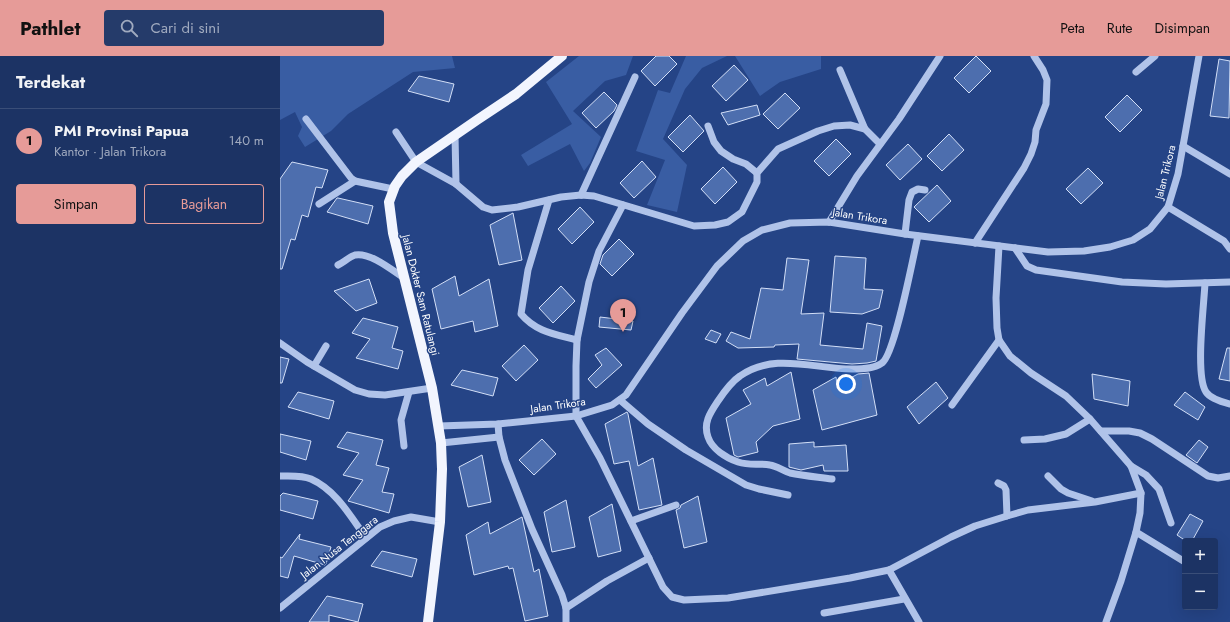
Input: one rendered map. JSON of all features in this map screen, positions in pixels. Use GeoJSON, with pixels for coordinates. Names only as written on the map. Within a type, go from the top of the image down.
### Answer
{"type":"FeatureCollection","features":[{"type":"Feature","properties":{"kind":"main road","name":"Jalan Dokter Sam Ratulangi"},"geometry":{"type":"LineString","coordinates":[[428,622],[440,522],[442,469],[441,442],[432,388],[393,232],[389,202],[393,189],[402,176],[416,162],[516,94],[562,56]]}},
{"type":"Feature","properties":{"kind":"street"},"geometry":{"type":"LineString","coordinates":[[975,244],[1024,168],[1031,154],[1036,130],[1046,104],[1047,80],[1043,70],[1034,56]]}},
{"type":"Feature","properties":{"kind":"street"},"geometry":{"type":"LineString","coordinates":[[1136,72],[1155,56]]}},
{"type":"Feature","properties":{"kind":"street","name":"Jalan Trikora"},"geometry":{"type":"LineString","coordinates":[[439,426],[498,424],[576,416],[612,405],[626,395],[682,313],[717,266],[743,241],[762,230],[790,223],[829,222],[975,244],[1048,252],[1084,251],[1110,247],[1133,240],[1150,229],[1168,206],[1178,174],[1199,56]]}},
{"type":"Feature","properties":{"kind":"street"},"geometry":{"type":"LineString","coordinates":[[829,222],[857,176],[899,120],[939,57]]}},
{"type":"Feature","properties":{"kind":"street"},"geometry":{"type":"LineString","coordinates":[[840,70],[865,129],[880,144]]}},
{"type":"Feature","properties":{"kind":"street"},"geometry":{"type":"LineString","coordinates":[[581,195],[634,77]]}},
{"type":"Feature","properties":{"kind":"street"},"geometry":{"type":"LineString","coordinates":[[306,119],[340,164],[355,181],[393,189]]}},
{"type":"Feature","properties":{"kind":"street"},"geometry":{"type":"LineString","coordinates":[[396,132],[416,162],[456,184],[483,207],[492,210],[518,207],[548,200],[581,195],[594,196],[673,221],[694,226],[715,225],[728,222],[742,212],[757,182],[757,173],[778,149],[811,134],[834,126],[850,125],[865,129]]}},
{"type":"Feature","properties":{"kind":"street"},"geometry":{"type":"LineString","coordinates":[[708,126],[714,142],[721,151],[733,159],[746,164],[757,173]]}},
{"type":"Feature","properties":{"kind":"street"},"geometry":{"type":"LineString","coordinates":[[455,135],[456,184]]}},
{"type":"Feature","properties":{"kind":"street"},"geometry":{"type":"LineString","coordinates":[[1183,146],[1230,174]]}},
{"type":"Feature","properties":{"kind":"street"},"geometry":{"type":"LineString","coordinates":[[319,204],[355,181]]}},
{"type":"Feature","properties":{"kind":"street"},"geometry":{"type":"LineString","coordinates":[[905,234],[909,200],[912,192],[918,189],[925,190]]}},
{"type":"Feature","properties":{"kind":"street"},"geometry":{"type":"LineString","coordinates":[[548,200],[528,270],[521,314],[532,326],[577,340]]}},
{"type":"Feature","properties":{"kind":"street"},"geometry":{"type":"LineString","coordinates":[[623,205],[611,226],[595,262],[589,282],[577,340],[576,416],[600,458],[663,587],[672,597],[684,600],[728,598],[889,570],[963,532],[1007,516],[1028,510],[1095,502],[1141,493]]}},
{"type":"Feature","properties":{"kind":"street"},"geometry":{"type":"LineString","coordinates":[[1168,206],[1224,241],[1230,249]]}},
{"type":"Feature","properties":{"kind":"street"},"geometry":{"type":"LineString","coordinates":[[832,479],[789,472],[771,465],[746,464],[734,461],[723,454],[710,441],[707,432],[707,421],[725,392],[739,376],[753,368],[767,364],[785,362],[838,369],[862,369],[881,364],[890,353],[903,305],[918,236]]}},
{"type":"Feature","properties":{"kind":"street"},"geometry":{"type":"LineString","coordinates":[[999,246],[996,305],[999,340],[1010,356],[1031,373],[1066,396],[1090,419],[1131,466],[1146,475],[1159,489],[1171,523]]}},
{"type":"Feature","properties":{"kind":"street"},"geometry":{"type":"LineString","coordinates":[[1015,248],[1027,266],[1036,270],[1122,282],[1166,284],[1230,282]]}},
{"type":"Feature","properties":{"kind":"street"},"geometry":{"type":"LineString","coordinates":[[338,265],[353,256],[363,255],[373,258],[404,278]]}},
{"type":"Feature","properties":{"kind":"street"},"geometry":{"type":"LineString","coordinates":[[1205,283],[1200,367],[1202,383],[1209,396],[1230,404]]}},
{"type":"Feature","properties":{"kind":"street"},"geometry":{"type":"LineString","coordinates":[[952,405],[999,340]]}},
{"type":"Feature","properties":{"kind":"street"},"geometry":{"type":"LineString","coordinates":[[280,343],[314,366],[355,390],[369,394],[385,395],[432,388]]}},
{"type":"Feature","properties":{"kind":"street"},"geometry":{"type":"LineString","coordinates":[[314,366],[326,346]]}},
{"type":"Feature","properties":{"kind":"street"},"geometry":{"type":"LineString","coordinates":[[404,446],[401,420],[409,392]]}},
{"type":"Feature","properties":{"kind":"street"},"geometry":{"type":"LineString","coordinates":[[620,400],[648,424],[680,446],[746,485],[788,495]]}},
{"type":"Feature","properties":{"kind":"street"},"geometry":{"type":"LineString","coordinates":[[1024,440],[1045,439],[1066,434],[1090,419]]}},
{"type":"Feature","properties":{"kind":"street"},"geometry":{"type":"LineString","coordinates":[[498,424],[499,437],[505,460],[532,529],[562,595],[566,608],[566,622]]}},
{"type":"Feature","properties":{"kind":"street"},"geometry":{"type":"LineString","coordinates":[[1100,431],[1129,431],[1140,433],[1152,439],[1208,476],[1218,478],[1230,476]]}},
{"type":"Feature","properties":{"kind":"street"},"geometry":{"type":"LineString","coordinates":[[441,442],[499,437]]}},
{"type":"Feature","properties":{"kind":"street"},"geometry":{"type":"LineString","coordinates":[[1106,622],[1121,581],[1136,532],[1141,493],[1131,466]]}},
{"type":"Feature","properties":{"kind":"street"},"geometry":{"type":"LineString","coordinates":[[280,476],[310,478],[329,491],[351,516],[366,538]]}},
{"type":"Feature","properties":{"kind":"street"},"geometry":{"type":"LineString","coordinates":[[1048,476],[1061,489],[1068,493],[1095,502]]}},
{"type":"Feature","properties":{"kind":"street"},"geometry":{"type":"LineString","coordinates":[[998,483],[1004,486],[1006,490],[1007,516]]}},
{"type":"Feature","properties":{"kind":"street"},"geometry":{"type":"LineString","coordinates":[[631,521],[676,505]]}},
{"type":"Feature","properties":{"kind":"street","name":"Jalan Nusa Tenggara"},"geometry":{"type":"LineString","coordinates":[[280,608],[380,527],[394,521],[411,517],[440,522]]}},
{"type":"Feature","properties":{"kind":"street"},"geometry":{"type":"LineString","coordinates":[[1136,532],[1182,560]]}},
{"type":"Feature","properties":{"kind":"street"},"geometry":{"type":"LineString","coordinates":[[566,608],[607,581],[649,558]]}},
{"type":"Feature","properties":{"kind":"street"},"geometry":{"type":"LineString","coordinates":[[889,570],[904,599],[919,622]]}},
{"type":"Feature","properties":{"kind":"street"},"geometry":{"type":"LineString","coordinates":[[824,613],[904,599]]}},
{"type":"Feature","properties":{"kind":"shaded area"},"geometry":{"type":"Polygon","coordinates":[[[280,56],[452,56],[455,68],[413,72],[348,114],[331,131],[305,147],[298,136],[302,127],[295,112],[280,120],[280,56]]]}},
{"type":"Feature","properties":{"kind":"shaded area"},"geometry":{"type":"Polygon","coordinates":[[[579,56],[633,56],[626,75],[605,81],[573,111],[601,137],[590,163],[584,171],[570,144],[528,166],[521,155],[572,124],[546,82],[579,56]]]}},
{"type":"Feature","properties":{"kind":"shaded area"},"geometry":{"type":"Polygon","coordinates":[[[686,56],[727,56],[702,68],[685,89],[663,139],[687,165],[677,212],[647,205],[665,160],[636,151],[658,90],[670,93],[686,56]]]}},
{"type":"Feature","properties":{"kind":"shaded area"},"geometry":{"type":"Polygon","coordinates":[[[735,56],[821,56],[821,69],[780,82],[760,96],[735,56]]]}},
{"type":"Feature","properties":{"kind":"building"},"geometry":{"type":"Polygon","coordinates":[[[656,56],[669,56],[677,64],[655,86],[641,71],[656,56]]]}},
{"type":"Feature","properties":{"kind":"building"},"geometry":{"type":"Polygon","coordinates":[[[976,56],[991,71],[969,93],[954,78],[976,56]]]}},
{"type":"Feature","properties":{"kind":"building"},"geometry":{"type":"Polygon","coordinates":[[[1219,59],[1230,61],[1229,118],[1210,116],[1219,59]]]}},
{"type":"Feature","properties":{"kind":"building"},"geometry":{"type":"Polygon","coordinates":[[[734,65],[748,80],[726,101],[712,86],[734,65]]]}},
{"type":"Feature","properties":{"kind":"building"},"geometry":{"type":"Polygon","coordinates":[[[419,76],[454,84],[449,102],[408,91],[419,76]]]}},
{"type":"Feature","properties":{"kind":"building"},"geometry":{"type":"Polygon","coordinates":[[[604,92],[617,105],[614,111],[596,128],[582,113],[604,92]]]}},
{"type":"Feature","properties":{"kind":"building"},"geometry":{"type":"Polygon","coordinates":[[[785,93],[800,108],[778,129],[763,114],[785,93]]]}},
{"type":"Feature","properties":{"kind":"building"},"geometry":{"type":"Polygon","coordinates":[[[1127,95],[1142,110],[1120,132],[1105,117],[1127,95]]]}},
{"type":"Feature","properties":{"kind":"building"},"geometry":{"type":"Polygon","coordinates":[[[757,105],[760,115],[728,125],[721,113],[757,105]]]}},
{"type":"Feature","properties":{"kind":"building"},"geometry":{"type":"Polygon","coordinates":[[[690,115],[704,131],[683,152],[668,137],[690,115]]]}},
{"type":"Feature","properties":{"kind":"building"},"geometry":{"type":"Polygon","coordinates":[[[949,134],[964,150],[942,171],[927,156],[949,134]]]}},
{"type":"Feature","properties":{"kind":"building"},"geometry":{"type":"Polygon","coordinates":[[[836,139],[851,154],[829,176],[814,161],[836,139]]]}},
{"type":"Feature","properties":{"kind":"building"},"geometry":{"type":"Polygon","coordinates":[[[908,144],[922,159],[900,180],[886,165],[908,144]]]}},
{"type":"Feature","properties":{"kind":"building"},"geometry":{"type":"Polygon","coordinates":[[[642,161],[656,177],[634,198],[620,183],[642,161]]]}},
{"type":"Feature","properties":{"kind":"building"},"geometry":{"type":"Polygon","coordinates":[[[292,162],[328,170],[322,188],[316,187],[308,217],[302,215],[295,240],[291,239],[282,269],[280,269],[280,179],[292,162]]]}},
{"type":"Feature","properties":{"kind":"building"},"geometry":{"type":"Polygon","coordinates":[[[723,167],[737,182],[715,204],[701,189],[723,167]]]}},
{"type":"Feature","properties":{"kind":"building"},"geometry":{"type":"Polygon","coordinates":[[[1088,168],[1103,183],[1081,204],[1066,189],[1088,168]]]}},
{"type":"Feature","properties":{"kind":"building"},"geometry":{"type":"Polygon","coordinates":[[[937,185],[951,201],[929,222],[914,207],[937,185]]]}},
{"type":"Feature","properties":{"kind":"building"},"geometry":{"type":"Polygon","coordinates":[[[337,198],[373,206],[368,224],[327,212],[337,198]]]}},
{"type":"Feature","properties":{"kind":"building"},"geometry":{"type":"Polygon","coordinates":[[[580,207],[594,222],[572,244],[558,229],[580,207]]]}},
{"type":"Feature","properties":{"kind":"building"},"geometry":{"type":"Polygon","coordinates":[[[513,213],[522,260],[499,265],[490,225],[513,213]]]}},
{"type":"Feature","properties":{"kind":"building"},"geometry":{"type":"Polygon","coordinates":[[[619,239],[634,254],[612,276],[600,264],[603,255],[619,239]]]}},
{"type":"Feature","properties":{"kind":"building"},"geometry":{"type":"Polygon","coordinates":[[[835,256],[866,258],[864,289],[883,290],[879,308],[862,314],[830,312],[835,256]]]}},
{"type":"Feature","properties":{"kind":"building"},"geometry":{"type":"Polygon","coordinates":[[[787,258],[809,260],[801,314],[824,313],[820,345],[863,349],[867,323],[882,326],[876,361],[852,364],[797,359],[799,344],[775,345],[774,347],[738,348],[726,341],[731,332],[750,339],[761,288],[783,290],[787,258]]]}},
{"type":"Feature","properties":{"kind":"building"},"geometry":{"type":"Polygon","coordinates":[[[455,276],[459,296],[489,279],[498,326],[475,332],[473,321],[441,329],[432,289],[455,276]]]}},
{"type":"Feature","properties":{"kind":"building"},"geometry":{"type":"Polygon","coordinates":[[[369,279],[377,303],[356,311],[334,291],[369,279]]]}},
{"type":"Feature","properties":{"kind":"building"},"geometry":{"type":"Polygon","coordinates":[[[561,286],[575,301],[553,323],[539,308],[561,286]]]}},
{"type":"Feature","properties":{"kind":"building"},"geometry":{"type":"Polygon","coordinates":[[[600,317],[633,321],[631,330],[599,327],[600,317]]]}},
{"type":"Feature","properties":{"kind":"building"},"geometry":{"type":"Polygon","coordinates":[[[363,318],[398,327],[392,348],[403,351],[398,369],[356,358],[370,339],[352,333],[363,318]]]}},
{"type":"Feature","properties":{"kind":"building"},"geometry":{"type":"Polygon","coordinates":[[[711,330],[721,334],[716,343],[705,339],[711,330]]]}},
{"type":"Feature","properties":{"kind":"building"},"geometry":{"type":"Polygon","coordinates":[[[524,345],[538,360],[516,381],[502,366],[524,345]]]}},
{"type":"Feature","properties":{"kind":"building"},"geometry":{"type":"Polygon","coordinates":[[[606,348],[622,365],[596,388],[588,379],[602,365],[595,355],[606,348]]]}},
{"type":"Feature","properties":{"kind":"building"},"geometry":{"type":"Polygon","coordinates":[[[1227,348],[1230,348],[1230,381],[1219,379],[1227,348]]]}},
{"type":"Feature","properties":{"kind":"building"},"geometry":{"type":"Polygon","coordinates":[[[280,357],[289,359],[282,383],[280,383],[280,357]]]}},
{"type":"Feature","properties":{"kind":"building"},"geometry":{"type":"Polygon","coordinates":[[[462,370],[498,378],[493,396],[451,385],[462,370]]]}},
{"type":"Feature","properties":{"kind":"building"},"geometry":{"type":"Polygon","coordinates":[[[791,372],[800,419],[773,426],[756,442],[758,452],[738,457],[734,455],[726,418],[751,404],[743,390],[765,378],[767,386],[791,372]]]}},
{"type":"Feature","properties":{"kind":"building"},"geometry":{"type":"Polygon","coordinates":[[[869,373],[877,415],[822,430],[813,390],[836,377],[837,385],[858,374],[869,373]]]}},
{"type":"Feature","properties":{"kind":"building"},"geometry":{"type":"Polygon","coordinates":[[[1092,374],[1130,381],[1128,406],[1094,399],[1092,374]]]}},
{"type":"Feature","properties":{"kind":"building"},"geometry":{"type":"Polygon","coordinates":[[[936,382],[948,398],[919,424],[907,407],[936,382]]]}},
{"type":"Feature","properties":{"kind":"building"},"geometry":{"type":"Polygon","coordinates":[[[298,392],[334,401],[329,419],[288,407],[298,392]]]}},
{"type":"Feature","properties":{"kind":"building"},"geometry":{"type":"Polygon","coordinates":[[[1185,392],[1205,407],[1198,420],[1174,405],[1185,392]]]}},
{"type":"Feature","properties":{"kind":"building"},"geometry":{"type":"Polygon","coordinates":[[[627,412],[638,466],[653,458],[662,505],[639,510],[629,461],[614,464],[605,424],[627,412]]]}},
{"type":"Feature","properties":{"kind":"building"},"geometry":{"type":"Polygon","coordinates":[[[347,432],[383,440],[376,465],[389,468],[382,492],[394,494],[389,513],[348,501],[363,480],[343,475],[359,453],[337,447],[347,432]]]}},
{"type":"Feature","properties":{"kind":"building"},"geometry":{"type":"Polygon","coordinates":[[[280,434],[311,441],[306,460],[280,452],[280,434]]]}},
{"type":"Feature","properties":{"kind":"building"},"geometry":{"type":"Polygon","coordinates":[[[542,439],[556,454],[534,475],[519,460],[542,439]]]}},
{"type":"Feature","properties":{"kind":"building"},"geometry":{"type":"Polygon","coordinates":[[[1199,440],[1208,447],[1197,463],[1186,455],[1199,440]]]}},
{"type":"Feature","properties":{"kind":"building"},"geometry":{"type":"Polygon","coordinates":[[[814,442],[814,447],[846,445],[848,471],[824,471],[823,465],[801,470],[789,467],[789,444],[814,442]]]}},
{"type":"Feature","properties":{"kind":"building"},"geometry":{"type":"Polygon","coordinates":[[[482,455],[491,502],[468,507],[459,467],[482,455]]]}},
{"type":"Feature","properties":{"kind":"building"},"geometry":{"type":"Polygon","coordinates":[[[283,493],[318,501],[313,519],[280,510],[280,496],[283,493]]]}},
{"type":"Feature","properties":{"kind":"building"},"geometry":{"type":"Polygon","coordinates":[[[698,496],[707,542],[684,548],[676,510],[680,508],[681,505],[698,496]]]}},
{"type":"Feature","properties":{"kind":"building"},"geometry":{"type":"Polygon","coordinates":[[[566,500],[575,547],[552,552],[544,512],[566,500]]]}},
{"type":"Feature","properties":{"kind":"building"},"geometry":{"type":"Polygon","coordinates":[[[612,504],[621,551],[598,557],[589,517],[612,504]]]}},
{"type":"Feature","properties":{"kind":"building"},"geometry":{"type":"Polygon","coordinates":[[[1190,514],[1203,521],[1194,538],[1182,538],[1177,535],[1190,514]]]}},
{"type":"Feature","properties":{"kind":"building"},"geometry":{"type":"Polygon","coordinates":[[[522,517],[534,572],[539,569],[548,616],[525,621],[513,568],[509,569],[508,566],[474,575],[466,535],[488,522],[490,534],[522,517]]]}},
{"type":"Feature","properties":{"kind":"building"},"geometry":{"type":"Polygon","coordinates":[[[300,534],[299,539],[331,547],[326,564],[325,565],[294,556],[288,578],[280,576],[280,557],[282,558],[300,534]]]}},
{"type":"Feature","properties":{"kind":"building"},"geometry":{"type":"Polygon","coordinates":[[[382,551],[417,559],[412,577],[371,566],[382,551]]]}},
{"type":"Feature","properties":{"kind":"building"},"geometry":{"type":"Polygon","coordinates":[[[327,596],[363,604],[358,622],[329,615],[329,622],[309,622],[327,596]]]}},
{"type":"Feature","properties":{"kind":"place","name":"PMI Provinsi Papua"},"geometry":{"type":"Point","coordinates":[623,332]}}]}
